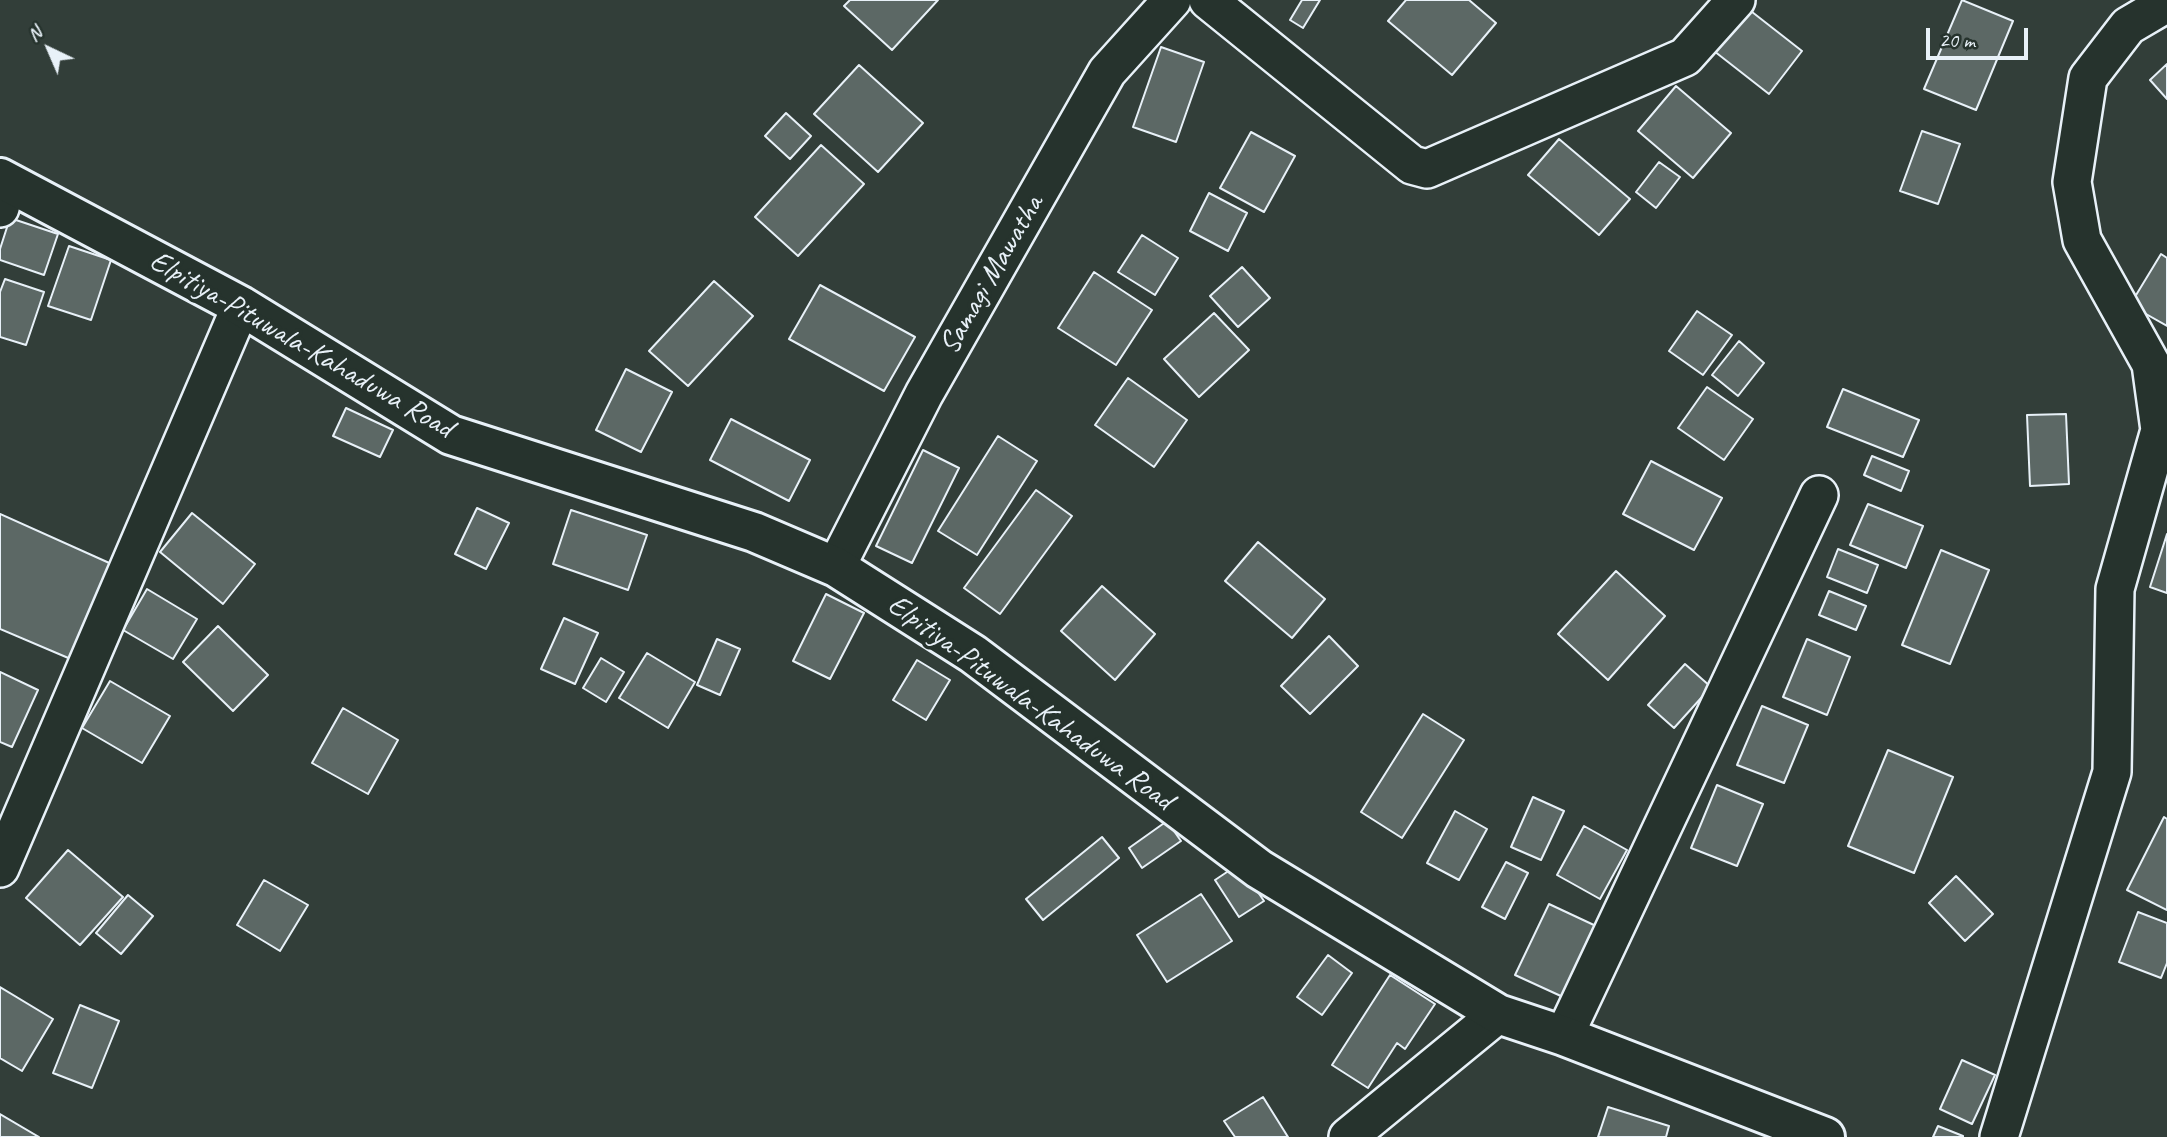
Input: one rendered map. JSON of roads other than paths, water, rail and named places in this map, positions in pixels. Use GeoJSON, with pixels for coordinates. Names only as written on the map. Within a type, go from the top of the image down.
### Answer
{"type":"FeatureCollection","features":[{"type":"Feature","properties":{"kind":"street","name":"Samagi Mawatha"},"geometry":{"type":"LineString","coordinates":[[836,567],[924,394],[1107,72],[1172,0]]}},
{"type":"Feature","properties":{"kind":"street"},"geometry":{"type":"LineString","coordinates":[[1208,0],[1412,165],[1427,169],[1685,57],[1735,0]]}},
{"type":"Feature","properties":{"kind":"street"},"geometry":{"type":"LineString","coordinates":[[1999,1137],[2112,772],[2115,589],[2160,430],[2151,364],[2082,240],[2072,183],[2074,169],[2088,78],[2128,26],[2167,3]]}},
{"type":"Feature","properties":{"kind":"street","name":"Elpitiya-Pituwala-Kahaduwa Road"},"geometry":{"type":"LineString","coordinates":[[3,189],[241,306],[451,435],[754,532],[836,567],[973,654],[1259,869],[1498,1014],[1564,1036],[1825,1137]]}},
{"type":"Feature","properties":{"kind":"street"},"geometry":{"type":"LineString","coordinates":[[0,868],[241,306]]}},
{"type":"Feature","properties":{"kind":"street"},"geometry":{"type":"LineString","coordinates":[[1564,1036],[1819,495]]}},
{"type":"Feature","properties":{"kind":"street"},"geometry":{"type":"LineString","coordinates":[[1348,1137],[1498,1014]]}}]}
